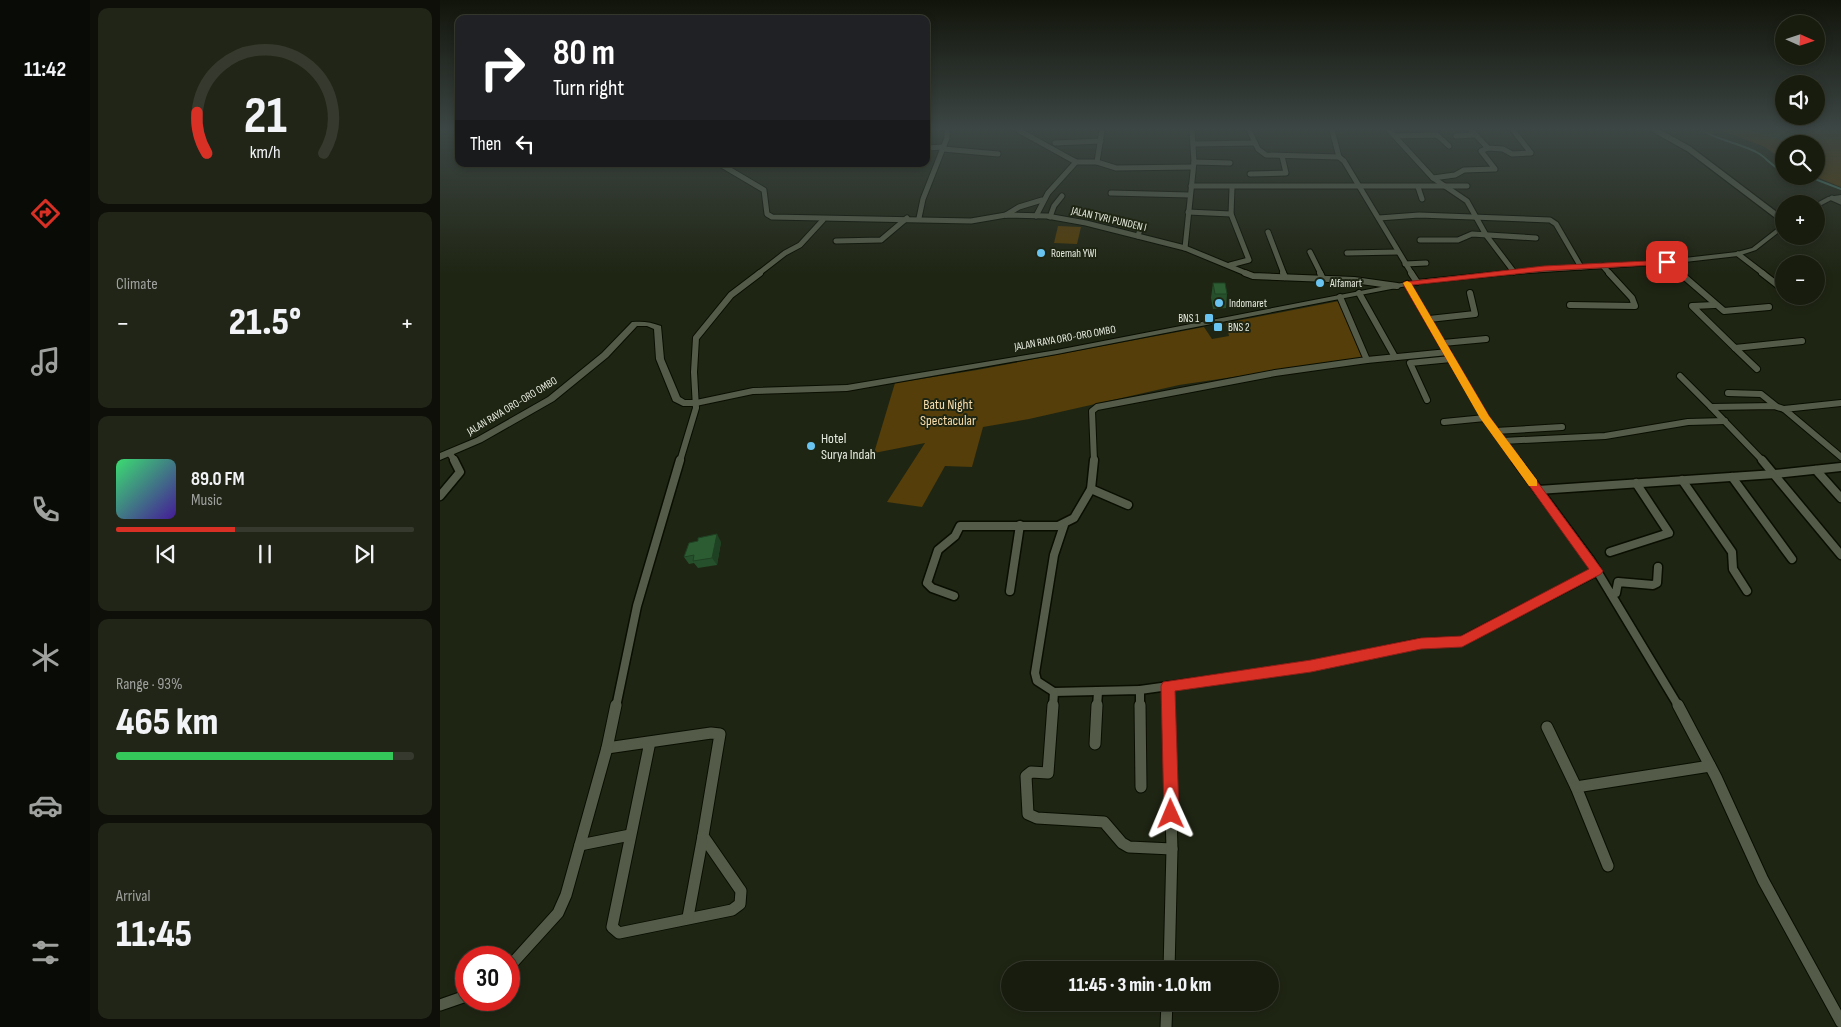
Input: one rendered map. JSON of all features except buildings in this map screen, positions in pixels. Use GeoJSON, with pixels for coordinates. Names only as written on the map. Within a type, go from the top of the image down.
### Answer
{"type":"FeatureCollection","features":[{"type":"Feature","properties":{"kind":"main road"},"geometry":{"type":"LineString","coordinates":[[1825,202],[1841,196]]}},
{"type":"Feature","properties":{"kind":"main road","name":"JALAN RAYA ORO-ORO OMBO"},"geometry":{"type":"LineString","coordinates":[[440,458],[479,440],[555,396],[605,354],[635,324],[648,324],[658,328],[660,359],[676,399],[683,403],[696,403],[753,391],[847,388],[1057,352],[1417,282],[1514,272],[1667,262],[1738,254],[1754,249],[1775,232]]}},
{"type":"Feature","properties":{"kind":"street","name":"JALAN TVRI PUNDEN I"},"geometry":{"type":"LineString","coordinates":[[742,178],[764,190],[768,216],[823,220],[919,218],[971,221],[1006,215],[1050,217],[1185,248],[1253,276],[1371,282],[1396,286]]}},
{"type":"Feature","properties":{"kind":"street"},"geometry":{"type":"LineString","coordinates":[[919,218],[923,199],[931,178]]}},
{"type":"Feature","properties":{"kind":"street"},"geometry":{"type":"LineString","coordinates":[[1036,216],[1042,200],[1060,178]]}},
{"type":"Feature","properties":{"kind":"street"},"geometry":{"type":"LineString","coordinates":[[1185,248],[1192,178]]}},
{"type":"Feature","properties":{"kind":"street"},"geometry":{"type":"LineString","coordinates":[[1355,178],[1417,282]]}},
{"type":"Feature","properties":{"kind":"street"},"geometry":{"type":"LineString","coordinates":[[1433,178],[1467,201],[1486,235],[1514,272]]}},
{"type":"Feature","properties":{"kind":"street"},"geometry":{"type":"LineString","coordinates":[[1729,178],[1775,214]]}},
{"type":"Feature","properties":{"kind":"street"},"geometry":{"type":"LineString","coordinates":[[1733,178],[1775,209]]}},
{"type":"Feature","properties":{"kind":"street"},"geometry":{"type":"LineString","coordinates":[[1191,186],[1232,188],[1467,186]]}},
{"type":"Feature","properties":{"kind":"street"},"geometry":{"type":"LineString","coordinates":[[1418,187],[1422,199]]}},
{"type":"Feature","properties":{"kind":"street"},"geometry":{"type":"LineString","coordinates":[[1230,265],[1249,260],[1236,231],[1231,214],[1232,188]]}},
{"type":"Feature","properties":{"kind":"street"},"geometry":{"type":"LineString","coordinates":[[1111,193],[1189,195]]}},
{"type":"Feature","properties":{"kind":"street"},"geometry":{"type":"LineString","coordinates":[[1050,217],[1054,206],[1062,196]]}},
{"type":"Feature","properties":{"kind":"street"},"geometry":{"type":"LineString","coordinates":[[1832,198],[1841,202]]}},
{"type":"Feature","properties":{"kind":"street"},"geometry":{"type":"LineString","coordinates":[[1006,215],[1019,207],[1042,200]]}},
{"type":"Feature","properties":{"kind":"street"},"geometry":{"type":"LineString","coordinates":[[1188,212],[1231,214]]}},
{"type":"Feature","properties":{"kind":"street"},"geometry":{"type":"LineString","coordinates":[[1379,218],[1419,215],[1475,216],[1552,221],[1581,267]]}},
{"type":"Feature","properties":{"kind":"street"},"geometry":{"type":"LineString","coordinates":[[836,241],[881,240],[907,218]]}},
{"type":"Feature","properties":{"kind":"street"},"geometry":{"type":"LineString","coordinates":[[520,955],[558,913],[566,895],[607,748],[637,606],[696,403],[694,372],[697,336],[731,295],[785,253],[800,244],[823,220]]}},
{"type":"Feature","properties":{"kind":"street"},"geometry":{"type":"LineString","coordinates":[[1124,222],[1141,226],[1138,236]]}},
{"type":"Feature","properties":{"kind":"street"},"geometry":{"type":"LineString","coordinates":[[1268,232],[1285,277]]}},
{"type":"Feature","properties":{"kind":"street"},"geometry":{"type":"LineString","coordinates":[[1420,240],[1458,240],[1468,235],[1536,238]]}},
{"type":"Feature","properties":{"kind":"street"},"geometry":{"type":"LineString","coordinates":[[1310,252],[1323,279]]}},
{"type":"Feature","properties":{"kind":"street"},"geometry":{"type":"LineString","coordinates":[[1347,254],[1398,252]]}},
{"type":"Feature","properties":{"kind":"street"},"geometry":{"type":"LineString","coordinates":[[1738,254],[1775,283]]}},
{"type":"Feature","properties":{"kind":"street"},"geometry":{"type":"LineString","coordinates":[[1667,262],[1726,312],[1768,307]]}},
{"type":"Feature","properties":{"kind":"street"},"geometry":{"type":"LineString","coordinates":[[1405,264],[1426,263]]}},
{"type":"Feature","properties":{"kind":"street"},"geometry":{"type":"LineString","coordinates":[[1570,304],[1635,306],[1632,298],[1603,266]]}},
{"type":"Feature","properties":{"kind":"street"},"geometry":{"type":"LineString","coordinates":[[1371,282],[1375,290]]}},
{"type":"Feature","properties":{"kind":"street"},"geometry":{"type":"LineString","coordinates":[[1407,284],[1485,418],[1597,571],[1673,696],[1710,766],[1763,880],[1841,1022]]}},
{"type":"Feature","properties":{"kind":"street"},"geometry":{"type":"LineString","coordinates":[[1359,293],[1395,357]]}},
{"type":"Feature","properties":{"kind":"street"},"geometry":{"type":"LineString","coordinates":[[1429,319],[1475,314],[1470,293]]}},
{"type":"Feature","properties":{"kind":"street"},"geometry":{"type":"LineString","coordinates":[[1340,297],[1367,360]]}},
{"type":"Feature","properties":{"kind":"street"},"geometry":{"type":"LineString","coordinates":[[1715,304],[1692,306],[1757,370]]}},
{"type":"Feature","properties":{"kind":"street"},"geometry":{"type":"LineString","coordinates":[[1443,343],[1486,339]]}},
{"type":"Feature","properties":{"kind":"street"},"geometry":{"type":"LineString","coordinates":[[1735,348],[1802,341]]}},
{"type":"Feature","properties":{"kind":"street"},"geometry":{"type":"LineString","coordinates":[[954,596],[932,588],[927,583],[938,550],[955,536],[959,526],[968,524],[1064,524],[1074,518],[1091,489],[1094,471],[1092,411],[1097,407],[1275,373],[1395,357],[1450,355]]}},
{"type":"Feature","properties":{"kind":"street"},"geometry":{"type":"LineString","coordinates":[[1427,400],[1410,363],[1415,360],[1450,355]]}},
{"type":"Feature","properties":{"kind":"street"},"geometry":{"type":"LineString","coordinates":[[1680,376],[1775,474],[1841,555]]}},
{"type":"Feature","properties":{"kind":"street"},"geometry":{"type":"LineString","coordinates":[[1728,393],[1762,393],[1768,396],[1776,406]]}},
{"type":"Feature","properties":{"kind":"street"},"geometry":{"type":"LineString","coordinates":[[1711,406],[1776,406],[1784,408],[1841,403]]}},
{"type":"Feature","properties":{"kind":"street"},"geometry":{"type":"LineString","coordinates":[[1784,408],[1841,457]]}},
{"type":"Feature","properties":{"kind":"street"},"geometry":{"type":"LineString","coordinates":[[1444,422],[1485,418]]}},
{"type":"Feature","properties":{"kind":"street"},"geometry":{"type":"LineString","coordinates":[[1502,441],[1605,436],[1688,422],[1725,421]]}},
{"type":"Feature","properties":{"kind":"street"},"geometry":{"type":"LineString","coordinates":[[1495,431],[1562,427]]}},
{"type":"Feature","properties":{"kind":"street"},"geometry":{"type":"LineString","coordinates":[[440,496],[460,472],[460,468],[450,454]]}},
{"type":"Feature","properties":{"kind":"street"},"geometry":{"type":"LineString","coordinates":[[1538,490],[1775,474],[1841,467]]}},
{"type":"Feature","properties":{"kind":"street"},"geometry":{"type":"LineString","coordinates":[[1816,470],[1841,498]]}},
{"type":"Feature","properties":{"kind":"street"},"geometry":{"type":"LineString","coordinates":[[1732,477],[1792,559]]}},
{"type":"Feature","properties":{"kind":"street"},"geometry":{"type":"LineString","coordinates":[[1682,480],[1732,552],[1733,569],[1747,591]]}},
{"type":"Feature","properties":{"kind":"street"},"geometry":{"type":"LineString","coordinates":[[1610,552],[1669,533],[1670,531],[1636,483]]}},
{"type":"Feature","properties":{"kind":"street"},"geometry":{"type":"LineString","coordinates":[[1091,489],[1128,505]]}},
{"type":"Feature","properties":{"kind":"street"},"geometry":{"type":"LineString","coordinates":[[1064,524],[1054,555],[1035,673],[1037,680],[1042,686],[1054,692],[1140,690],[1311,666],[1421,644],[1462,641],[1597,571]]}},
{"type":"Feature","properties":{"kind":"street"},"geometry":{"type":"LineString","coordinates":[[1010,591],[1020,525]]}},
{"type":"Feature","properties":{"kind":"street"},"geometry":{"type":"LineString","coordinates":[[1611,593],[1616,593],[1618,582],[1624,581],[1653,585],[1657,583],[1658,568]]}},
{"type":"Feature","properties":{"kind":"street"},"geometry":{"type":"LineString","coordinates":[[1168,686],[1172,849],[1169,961]]}},
{"type":"Feature","properties":{"kind":"street"},"geometry":{"type":"LineString","coordinates":[[1140,690],[1141,786]]}},
{"type":"Feature","properties":{"kind":"street"},"geometry":{"type":"LineString","coordinates":[[1054,692],[1048,773],[1031,772],[1026,776],[1028,814],[1030,817],[1104,822],[1122,843],[1130,847],[1172,849]]}},
{"type":"Feature","properties":{"kind":"street"},"geometry":{"type":"LineString","coordinates":[[1095,744],[1098,692]]}},
{"type":"Feature","properties":{"kind":"street"},"geometry":{"type":"LineString","coordinates":[[1547,727],[1576,787],[1608,866]]}},
{"type":"Feature","properties":{"kind":"street"},"geometry":{"type":"LineString","coordinates":[[607,748],[711,733],[722,736],[688,918]]}},
{"type":"Feature","properties":{"kind":"street"},"geometry":{"type":"LineString","coordinates":[[650,742],[612,927],[614,931],[622,932],[732,910],[738,906],[741,900],[741,892],[703,836]]}},
{"type":"Feature","properties":{"kind":"street"},"geometry":{"type":"LineString","coordinates":[[1576,787],[1710,766]]}},
{"type":"Feature","properties":{"kind":"street"},"geometry":{"type":"LineString","coordinates":[[580,845],[630,834]]}},
{"type":"Feature","properties":{"kind":"street"},"geometry":{"type":"LineString","coordinates":[[440,1005],[455,1000]]}},
{"type":"Feature","properties":{"kind":"street"},"geometry":{"type":"LineString","coordinates":[[1166,1027],[1167,1011]]}},
{"type":"Feature","properties":{"kind":"green space"},"geometry":{"type":"Polygon","coordinates":[[[1825,178],[1841,178],[1841,187],[1825,180],[1825,178]]]}},
{"type":"Feature","properties":{"kind":"green space"},"geometry":{"type":"Polygon","coordinates":[[[1058,226],[1081,227],[1077,244],[1054,243],[1058,226]]]}},
{"type":"Feature","properties":{"kind":"green space","name":"Batu Night Spectacular"},"geometry":{"type":"Polygon","coordinates":[[[1339,301],[1362,358],[1179,385],[1029,419],[983,427],[972,467],[945,466],[922,507],[887,502],[925,443],[874,453],[895,383],[977,370],[1204,327],[1212,339],[1229,336],[1226,323],[1339,301]]]}},
{"type":"Feature","properties":{"kind":"waterway"},"geometry":{"type":"LineString","coordinates":[[1825,183],[1841,189]]}},
{"type":"Feature","properties":{"kind":"slow traffic"},"geometry":{"type":"LineString","coordinates":[[1407,283],[1485,418],[1533,483]]}},
{"type":"Feature","properties":{"kind":"place","name":"Roemah YWI"},"geometry":{"type":"Point","coordinates":[1041,253]}},
{"type":"Feature","properties":{"kind":"place","name":"Alfamart"},"geometry":{"type":"Point","coordinates":[1320,283]}},
{"type":"Feature","properties":{"kind":"place","name":"Indomaret"},"geometry":{"type":"Point","coordinates":[1219,303]}},
{"type":"Feature","properties":{"kind":"place","name":"BNS 1"},"geometry":{"type":"Point","coordinates":[1209,318]}},
{"type":"Feature","properties":{"kind":"place","name":"BNS 2"},"geometry":{"type":"Point","coordinates":[1218,327]}},
{"type":"Feature","properties":{"kind":"place","name":"Hotel Surya Indah"},"geometry":{"type":"Point","coordinates":[811,446]}},
{"type":"Feature","properties":{"kind":"route"},"geometry":{"type":"LineString","coordinates":[[1171,814],[1168,686],[1194,684],[1311,666],[1366,653],[1421,644],[1448,644],[1462,641],[1477,635],[1544,597],[1597,571],[1485,418],[1407,284],[1544,269],[1667,262]]}}]}
